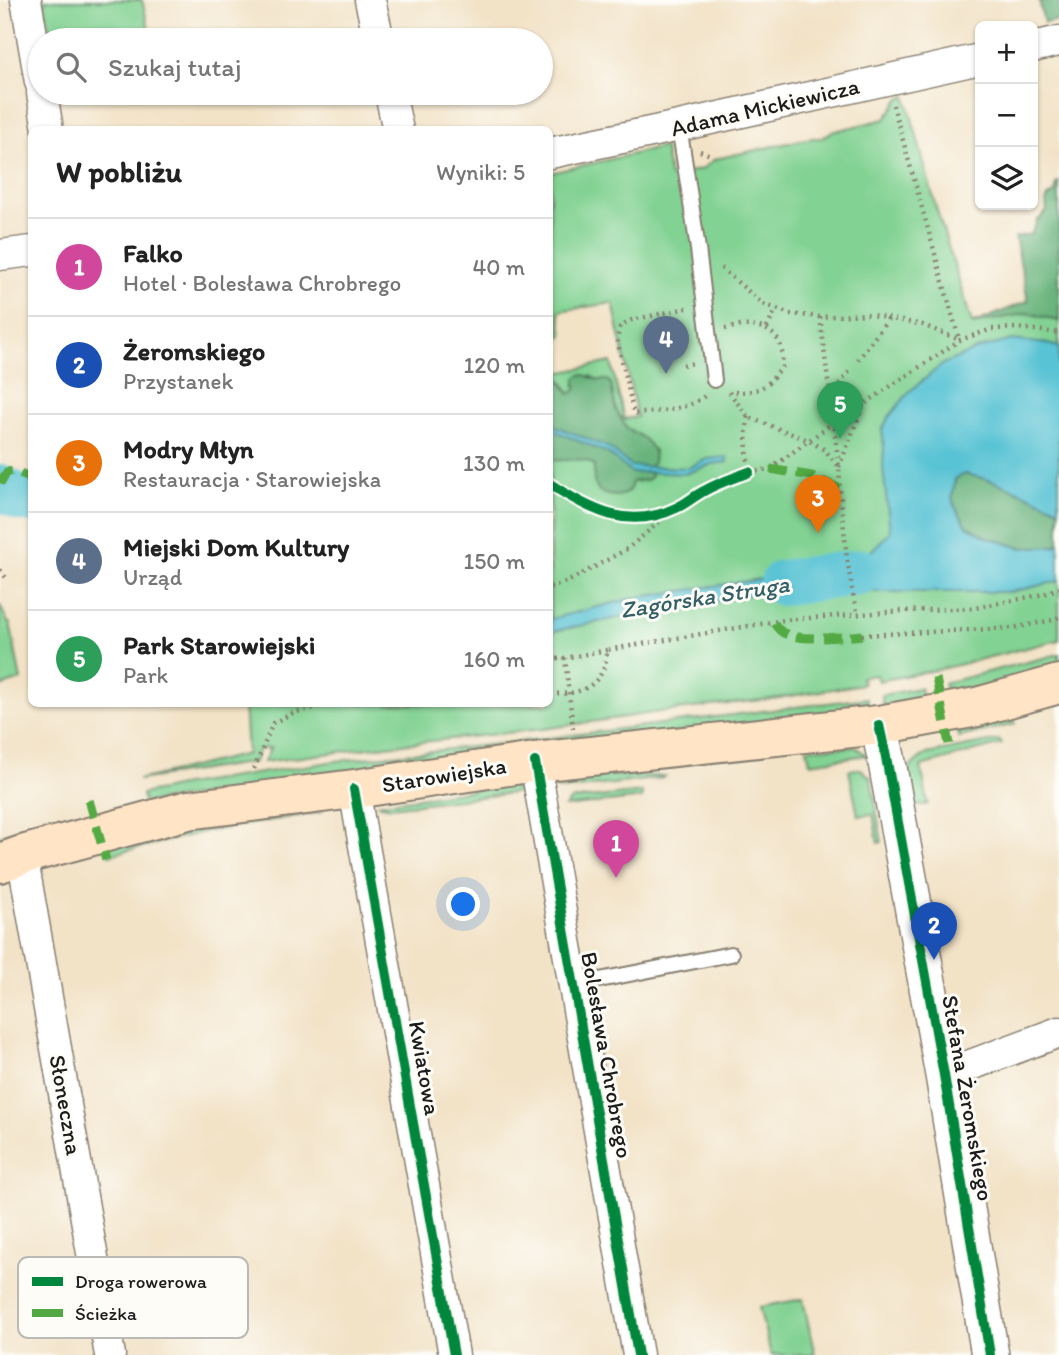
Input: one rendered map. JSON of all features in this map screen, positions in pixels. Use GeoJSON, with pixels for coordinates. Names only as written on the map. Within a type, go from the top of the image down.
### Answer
{"type":"FeatureCollection","features":[{"type":"Feature","properties":{"kind":"main road","name":"Starowiejska"},"geometry":{"type":"LineString","coordinates":[[11,859],[188,810],[536,762],[879,725],[977,707],[1059,684]]}},
{"type":"Feature","properties":{"kind":"street"},"geometry":{"type":"LineString","coordinates":[[26,0],[31,28]]}},
{"type":"Feature","properties":{"kind":"street"},"geometry":{"type":"LineString","coordinates":[[370,0],[376,28]]}},
{"type":"Feature","properties":{"kind":"street"},"geometry":{"type":"LineString","coordinates":[[1038,46],[1059,41]]}},
{"type":"Feature","properties":{"kind":"street","name":"Adama Mickiewicza"},"geometry":{"type":"LineString","coordinates":[[553,152],[679,127],[975,60]]}},
{"type":"Feature","properties":{"kind":"street"},"geometry":{"type":"LineString","coordinates":[[44,105],[47,126]]}},
{"type":"Feature","properties":{"kind":"street"},"geometry":{"type":"LineString","coordinates":[[393,105],[397,126]]}},
{"type":"Feature","properties":{"kind":"street"},"geometry":{"type":"LineString","coordinates":[[0,255],[28,252]]}},
{"type":"Feature","properties":{"kind":"street","name":"Stefana Żeromskiego"},"geometry":{"type":"LineString","coordinates":[[879,725],[944,1075],[990,1355]]}},
{"type":"Feature","properties":{"kind":"street","name":"Bolesława Chrobrego"},"geometry":{"type":"LineString","coordinates":[[536,762],[638,1355]]}},
{"type":"Feature","properties":{"kind":"street","name":"Kwiatowa"},"geometry":{"type":"LineString","coordinates":[[354,789],[454,1355]]}},
{"type":"Feature","properties":{"kind":"street","name":"Słoneczna"},"geometry":{"type":"LineString","coordinates":[[11,859],[90,1257]]}},
{"type":"Feature","properties":{"kind":"street"},"geometry":{"type":"LineString","coordinates":[[944,1075],[1059,1032]]}},
{"type":"Feature","properties":{"kind":"lane"},"geometry":{"type":"LineString","coordinates":[[679,127],[716,381]]}},
{"type":"Feature","properties":{"kind":"lane"},"geometry":{"type":"LineString","coordinates":[[574,985],[731,954]]}},
{"type":"Feature","properties":{"kind":"path"},"geometry":{"type":"LineString","coordinates":[[885,80],[960,340]]}},
{"type":"Feature","properties":{"kind":"path"},"geometry":{"type":"LineString","coordinates":[[698,249],[763,304],[790,314],[820,317],[866,314],[923,325],[960,340]]}},
{"type":"Feature","properties":{"kind":"path"},"geometry":{"type":"LineString","coordinates":[[705,305],[627,321],[620,327],[617,339],[634,414],[697,402],[709,392],[716,381],[729,392],[748,417],[808,440],[825,450],[839,467]]}},
{"type":"Feature","properties":{"kind":"path"},"geometry":{"type":"LineString","coordinates":[[767,328],[776,309]]}},
{"type":"Feature","properties":{"kind":"path"},"geometry":{"type":"LineString","coordinates":[[820,317],[834,422],[847,559],[858,615]]}},
{"type":"Feature","properties":{"kind":"path"},"geometry":{"type":"LineString","coordinates":[[858,360],[889,318]]}},
{"type":"Feature","properties":{"kind":"path"},"geometry":{"type":"LineString","coordinates":[[708,332],[744,324],[767,328],[780,344],[782,367],[771,382],[752,392],[729,392]]}},
{"type":"Feature","properties":{"kind":"path"},"geometry":{"type":"LineString","coordinates":[[748,417],[746,437],[749,472],[770,469],[834,422],[960,340],[992,329],[1018,328],[1059,333]]}},
{"type":"Feature","properties":{"kind":"path"},"geometry":{"type":"LineString","coordinates":[[830,395],[851,370]]}},
{"type":"Feature","properties":{"kind":"path"},"geometry":{"type":"LineString","coordinates":[[839,467],[864,404]]}},
{"type":"Feature","properties":{"kind":"path"},"geometry":{"type":"LineString","coordinates":[[553,586],[627,549],[676,508]]}},
{"type":"Feature","properties":{"kind":"path"},"geometry":{"type":"LineString","coordinates":[[0,570],[7,579]]}},
{"type":"Feature","properties":{"kind":"path"},"geometry":{"type":"LineString","coordinates":[[553,660],[784,621],[975,608],[1044,594],[1059,588]]}},
{"type":"Feature","properties":{"kind":"path"},"geometry":{"type":"LineString","coordinates":[[862,635],[1013,628],[1059,617]]}},
{"type":"Feature","properties":{"kind":"path"},"geometry":{"type":"LineString","coordinates":[[553,693],[588,688],[596,682],[604,670],[607,650]]}},
{"type":"Feature","properties":{"kind":"path"},"geometry":{"type":"LineString","coordinates":[[565,658],[573,730]]}},
{"type":"Feature","properties":{"kind":"path"},"geometry":{"type":"LineString","coordinates":[[254,769],[273,723],[293,713],[318,707]]}},
{"type":"Feature","properties":{"kind":"green space"},"geometry":{"type":"Polygon","coordinates":[[[44,0],[142,0],[149,28],[49,28],[44,0]]]}},
{"type":"Feature","properties":{"kind":"green space"},"geometry":{"type":"Polygon","coordinates":[[[1039,0],[1059,0],[1059,20],[1044,23],[1039,0]]]}},
{"type":"Feature","properties":{"kind":"green space"},"geometry":{"type":"Polygon","coordinates":[[[906,96],[935,204],[972,323],[1028,313],[1059,321],[1059,640],[941,669],[878,681],[876,675],[861,677],[863,684],[779,698],[264,762],[270,748],[259,749],[254,762],[138,780],[247,754],[244,707],[553,707],[553,421],[627,429],[616,410],[608,380],[598,380],[590,376],[575,385],[577,390],[570,394],[557,376],[553,352],[558,373],[611,362],[624,419],[637,417],[613,303],[559,311],[563,336],[553,338],[553,172],[664,147],[670,177],[702,169],[715,159],[811,138],[822,138],[831,132],[885,119],[899,99],[906,96]]]}},
{"type":"Feature","properties":{"kind":"green space"},"geometry":{"type":"Polygon","coordinates":[[[1059,182],[1059,321],[1028,313],[972,324],[1028,301],[1015,237],[1031,234],[1037,221],[1047,211],[1046,200],[1055,193],[1059,182]]]}},
{"type":"Feature","properties":{"kind":"green space"},"geometry":{"type":"Polygon","coordinates":[[[553,364],[557,376],[570,394],[576,390],[576,378],[582,374],[598,380],[608,380],[616,410],[627,429],[639,435],[654,451],[653,463],[650,465],[651,476],[647,480],[632,482],[628,492],[619,496],[599,491],[594,482],[594,465],[579,460],[553,460],[553,364]]]}},
{"type":"Feature","properties":{"kind":"green space"},"geometry":{"type":"Polygon","coordinates":[[[964,474],[1000,484],[1059,509],[1059,544],[1021,548],[987,537],[967,526],[952,497],[955,479],[964,474]]]}},
{"type":"Feature","properties":{"kind":"green space"},"geometry":{"type":"Polygon","coordinates":[[[0,605],[10,623],[21,680],[0,687],[0,605]]]}},
{"type":"Feature","properties":{"kind":"green space"},"geometry":{"type":"Polygon","coordinates":[[[1059,654],[1059,667],[949,701],[944,683],[1059,654]]]}},
{"type":"Feature","properties":{"kind":"green space"},"geometry":{"type":"Polygon","coordinates":[[[920,688],[923,705],[883,705],[882,695],[920,688]]]}},
{"type":"Feature","properties":{"kind":"green space"},"geometry":{"type":"Polygon","coordinates":[[[867,698],[868,708],[144,803],[142,794],[336,761],[509,743],[867,698]]]}},
{"type":"Feature","properties":{"kind":"green space"},"geometry":{"type":"Polygon","coordinates":[[[1013,716],[1015,724],[959,737],[956,726],[1013,716]]]}},
{"type":"Feature","properties":{"kind":"green space"},"geometry":{"type":"Polygon","coordinates":[[[999,740],[1002,744],[921,766],[928,804],[912,807],[906,776],[917,760],[927,754],[999,740]]]}},
{"type":"Feature","properties":{"kind":"green space"},"geometry":{"type":"Polygon","coordinates":[[[855,747],[867,755],[810,763],[807,748],[855,747]]]}},
{"type":"Feature","properties":{"kind":"green space"},"geometry":{"type":"Polygon","coordinates":[[[861,769],[871,778],[882,842],[878,843],[873,814],[858,816],[849,770],[861,769]]]}},
{"type":"Feature","properties":{"kind":"green space"},"geometry":{"type":"Polygon","coordinates":[[[574,775],[665,776],[556,789],[563,779],[574,775]]]}},
{"type":"Feature","properties":{"kind":"green space"},"geometry":{"type":"Polygon","coordinates":[[[509,785],[522,792],[391,807],[377,804],[509,785]]]}},
{"type":"Feature","properties":{"kind":"green space"},"geometry":{"type":"Polygon","coordinates":[[[642,792],[642,798],[565,807],[571,800],[642,792]]]}},
{"type":"Feature","properties":{"kind":"green space"},"geometry":{"type":"Polygon","coordinates":[[[322,812],[207,831],[109,855],[106,847],[164,832],[322,812]]]}},
{"type":"Feature","properties":{"kind":"green space"},"geometry":{"type":"Polygon","coordinates":[[[53,817],[54,830],[0,850],[0,836],[53,817]]]}},
{"type":"Feature","properties":{"kind":"green space"},"geometry":{"type":"Polygon","coordinates":[[[803,1299],[815,1355],[771,1355],[759,1307],[803,1299]]]}},
{"type":"Feature","properties":{"kind":"water"},"geometry":{"type":"Polygon","coordinates":[[[1012,340],[1059,347],[1059,509],[1000,484],[964,474],[955,479],[952,497],[967,526],[987,537],[1021,548],[1059,544],[1059,581],[1011,592],[869,592],[867,584],[855,586],[854,579],[861,577],[854,577],[853,569],[864,567],[863,560],[869,557],[871,551],[890,532],[882,430],[888,418],[910,391],[943,364],[978,349],[1012,340]]]}},
{"type":"Feature","properties":{"kind":"water"},"geometry":{"type":"Polygon","coordinates":[[[553,425],[608,447],[631,466],[688,468],[707,459],[727,457],[727,462],[712,464],[685,474],[632,473],[608,453],[553,430],[553,425]]]}},
{"type":"Feature","properties":{"kind":"water"},"geometry":{"type":"Polygon","coordinates":[[[9,484],[28,493],[28,506],[17,503],[3,496],[9,484]]]}},
{"type":"Feature","properties":{"kind":"water"},"geometry":{"type":"Polygon","coordinates":[[[843,564],[844,570],[831,573],[844,572],[847,588],[805,592],[785,587],[553,631],[553,618],[633,598],[789,575],[798,571],[843,564]]]}},
{"type":"Feature","properties":{"kind":"waterway","name":"Zagórska Struga"},"geometry":{"type":"LineString","coordinates":[[0,487],[28,499]]}},
{"type":"Feature","properties":{"kind":"waterway","name":"Zagórska Struga"},"geometry":{"type":"LineString","coordinates":[[783,583],[861,572]]}},
{"type":"Feature","properties":{"kind":"marked path"},"geometry":{"type":"LineString","coordinates":[[770,469],[812,476],[840,489]]}},
{"type":"Feature","properties":{"kind":"marked path"},"geometry":{"type":"LineString","coordinates":[[0,483],[7,472],[15,471],[28,476]]}},
{"type":"Feature","properties":{"kind":"marked path"},"geometry":{"type":"LineString","coordinates":[[774,623],[782,632],[798,637],[862,635]]}},
{"type":"Feature","properties":{"kind":"marked path"},"geometry":{"type":"LineString","coordinates":[[936,678],[949,744]]}},
{"type":"Feature","properties":{"kind":"marked path"},"geometry":{"type":"LineString","coordinates":[[89,800],[106,860]]}},
{"type":"Feature","properties":{"kind":"cycle path"},"geometry":{"type":"LineString","coordinates":[[553,486],[595,509],[642,518],[676,508],[709,488],[749,472]]}},
{"type":"Feature","properties":{"kind":"cycle path"},"geometry":{"type":"LineString","coordinates":[[879,725],[944,1075],[990,1355]]}},
{"type":"Feature","properties":{"kind":"cycle path"},"geometry":{"type":"LineString","coordinates":[[535,762],[638,1355]]}},
{"type":"Feature","properties":{"kind":"cycle path"},"geometry":{"type":"LineString","coordinates":[[354,789],[454,1355]]}},
{"type":"Feature","properties":{"kind":"place","name":"Miejski Dom Kultury"},"geometry":{"type":"Point","coordinates":[666,374]}},
{"type":"Feature","properties":{"kind":"place","name":"Park Starowiejski"},"geometry":{"type":"Point","coordinates":[840,439]}},
{"type":"Feature","properties":{"kind":"place","name":"Modry Młyn"},"geometry":{"type":"Point","coordinates":[818,533]}},
{"type":"Feature","properties":{"kind":"place","name":"Falko"},"geometry":{"type":"Point","coordinates":[616,878]}},
{"type":"Feature","properties":{"kind":"place","name":"Żeromskiego"},"geometry":{"type":"Point","coordinates":[934,960]}}]}
